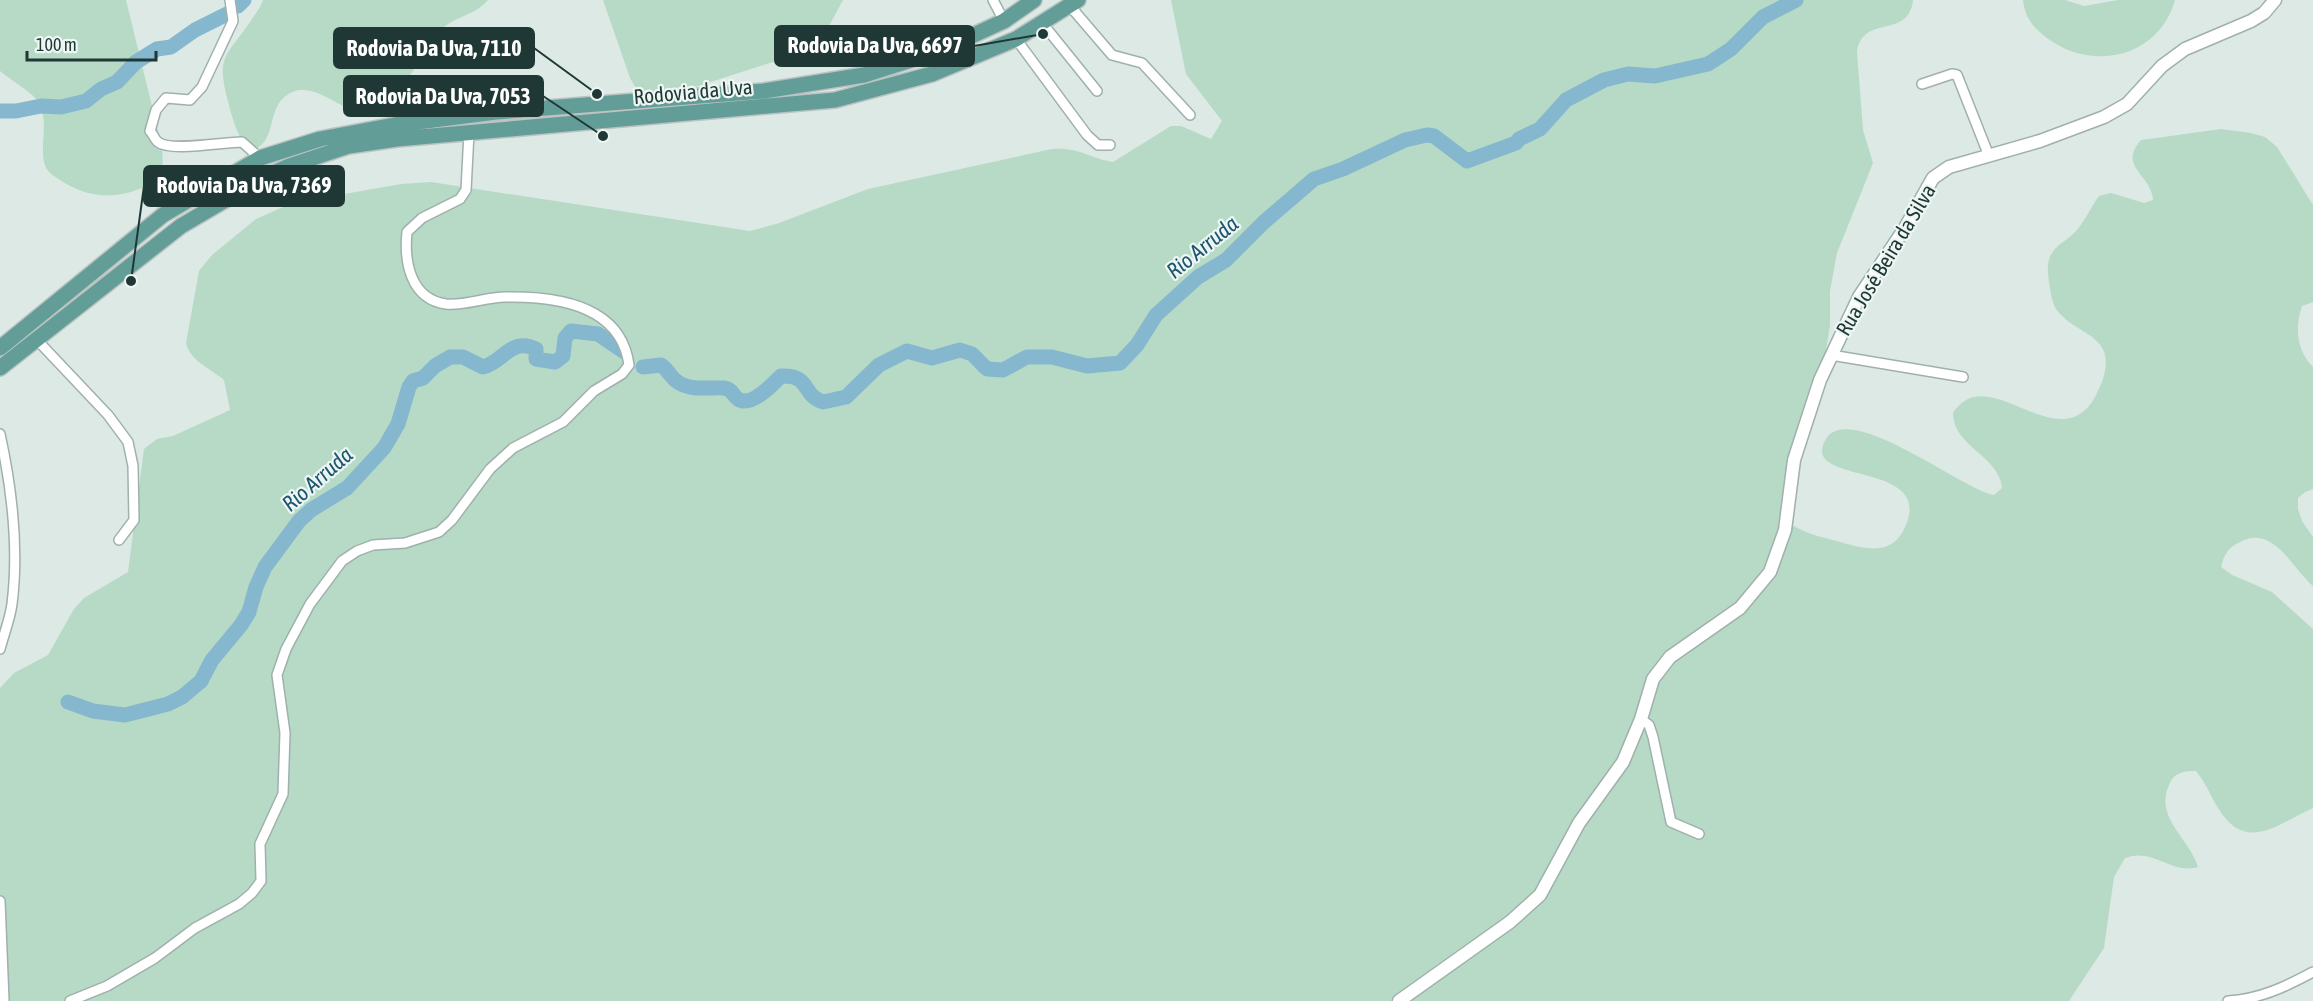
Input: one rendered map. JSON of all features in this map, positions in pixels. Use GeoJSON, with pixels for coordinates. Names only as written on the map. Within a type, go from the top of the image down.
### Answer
{"type":"FeatureCollection","features":[{"type":"Feature","properties":{"kind":"main road","name":"Rodovia da Uva"},"geometry":{"type":"LineString","coordinates":[[0,348],[163,215],[260,158],[320,139],[394,125],[496,112],[764,91],[821,83],[889,69],[939,51],[1004,21],[1030,1]]}},
{"type":"Feature","properties":{"kind":"main road","name":"Rodovia da Uva"},"geometry":{"type":"LineString","coordinates":[[0,368],[38,341],[181,226],[261,179],[289,166],[349,146],[835,100],[932,74],[1016,39],[1074,3]]}},
{"type":"Feature","properties":{"kind":"street"},"geometry":{"type":"LineString","coordinates":[[231,0],[233,21],[202,87],[190,100],[166,98],[156,110],[150,131],[159,143],[174,149],[208,143],[242,142],[260,158]]}},
{"type":"Feature","properties":{"kind":"street"},"geometry":{"type":"LineString","coordinates":[[993,0],[1004,21]]}},
{"type":"Feature","properties":{"kind":"street","name":"Rua José Beira da Silva"},"geometry":{"type":"LineString","coordinates":[[1399,1001],[1510,922],[1540,895],[1579,823],[1623,762],[1641,719],[1653,679],[1670,657],[1740,608],[1770,572],[1785,530],[1794,460],[1806,418],[1831,355],[1858,297],[1905,228],[1934,178],[1949,167],[2040,141],[2104,117],[2127,104],[2162,66],[2185,49],[2264,14],[2275,0]]}},
{"type":"Feature","properties":{"kind":"street"},"geometry":{"type":"LineString","coordinates":[[1074,3],[1112,54],[1142,63],[1190,115]]}},
{"type":"Feature","properties":{"kind":"street"},"geometry":{"type":"LineString","coordinates":[[1043,24],[1097,92]]}},
{"type":"Feature","properties":{"kind":"street"},"geometry":{"type":"LineString","coordinates":[[1016,39],[1087,135],[1098,145],[1110,145]]}},
{"type":"Feature","properties":{"kind":"street"},"geometry":{"type":"LineString","coordinates":[[1923,84],[1952,74],[1957,75],[1989,156]]}},
{"type":"Feature","properties":{"kind":"street"},"geometry":{"type":"LineString","coordinates":[[70,1001],[107,986],[155,958],[195,928],[239,904],[261,881],[260,844],[283,794],[285,733],[277,675],[286,649],[310,604],[342,561],[357,551],[374,545],[405,543],[439,532],[452,520],[490,469],[513,448],[563,422],[594,391],[622,374],[628,365],[627,353],[610,323],[598,313],[565,303],[505,297],[447,304],[428,298],[412,279],[405,255],[407,232],[422,218],[460,199],[466,190],[469,133]]}},
{"type":"Feature","properties":{"kind":"street"},"geometry":{"type":"LineString","coordinates":[[38,341],[108,415],[128,442],[133,466],[134,520],[118,540]]}},
{"type":"Feature","properties":{"kind":"street"},"geometry":{"type":"LineString","coordinates":[[1831,355],[1964,377]]}},
{"type":"Feature","properties":{"kind":"street"},"geometry":{"type":"LineString","coordinates":[[0,434],[6,463],[16,550],[12,606],[0,649]]}},
{"type":"Feature","properties":{"kind":"street"},"geometry":{"type":"LineString","coordinates":[[1641,719],[1649,725],[1653,737],[1671,822],[1699,834]]}},
{"type":"Feature","properties":{"kind":"street"},"geometry":{"type":"LineString","coordinates":[[0,901],[4,1001]]}},
{"type":"Feature","properties":{"kind":"street"},"geometry":{"type":"LineString","coordinates":[[2228,1001],[2250,999],[2284,988],[2313,972]]}},
{"type":"Feature","properties":{"kind":"green space"},"geometry":{"type":"Polygon","coordinates":[[[0,0],[126,0],[161,143],[163,162],[157,178],[135,191],[103,195],[73,187],[49,171],[44,162],[44,125],[39,103],[37,99],[0,71],[0,0]]]}},
{"type":"Feature","properties":{"kind":"green space"},"geometry":{"type":"Polygon","coordinates":[[[263,0],[488,0],[475,11],[454,20],[441,30],[405,82],[385,102],[364,111],[347,107],[316,92],[300,90],[293,92],[284,97],[278,105],[266,139],[259,147],[252,149],[241,138],[233,120],[225,88],[223,66],[225,58],[263,0]]]}},
{"type":"Feature","properties":{"kind":"green space"},"geometry":{"type":"Polygon","coordinates":[[[603,0],[843,0],[822,39],[810,50],[683,91],[646,96],[637,90],[630,78],[603,0]]]}},
{"type":"Feature","properties":{"kind":"green space"},"geometry":{"type":"Polygon","coordinates":[[[1171,0],[1913,0],[1910,12],[1903,20],[1868,33],[1861,40],[1857,52],[1863,130],[1873,163],[1837,253],[1830,291],[1830,325],[1826,350],[1797,439],[1788,522],[1816,536],[1868,548],[1885,547],[1898,538],[1908,519],[1908,501],[1898,488],[1882,480],[1829,463],[1822,453],[1826,439],[1839,430],[1858,431],[1882,439],[1979,490],[1994,495],[2002,488],[1999,477],[1993,467],[1960,434],[1955,425],[1953,413],[1967,400],[1983,396],[2056,419],[2074,417],[2089,406],[2095,397],[2106,366],[2105,354],[2100,345],[2064,318],[2053,303],[2048,265],[2053,252],[2077,230],[2099,196],[2111,193],[2144,203],[2153,200],[2151,191],[2134,164],[2135,149],[2141,140],[2221,129],[2265,137],[2277,147],[2313,205],[2313,302],[2302,306],[2298,322],[2298,338],[2303,353],[2313,367],[2313,489],[2298,498],[2298,509],[2302,521],[2313,537],[2313,586],[2281,551],[2272,543],[2262,539],[2252,538],[2232,547],[2225,555],[2221,567],[2232,575],[2272,592],[2313,629],[2313,808],[2264,831],[2241,830],[2230,824],[2220,811],[2196,771],[2177,775],[2169,785],[2166,808],[2169,818],[2198,867],[2180,867],[2145,856],[2125,858],[2114,877],[2104,948],[2069,1001],[0,1001],[0,688],[14,673],[48,655],[74,609],[84,598],[128,572],[144,449],[157,439],[173,436],[230,410],[224,380],[196,359],[186,343],[199,271],[212,255],[256,219],[283,207],[401,184],[431,182],[750,231],[779,223],[868,189],[1052,149],[1077,151],[1113,162],[1171,126],[1181,126],[1211,139],[1222,121],[1186,74],[1171,0]]]}},
{"type":"Feature","properties":{"kind":"green space"},"geometry":{"type":"Polygon","coordinates":[[[2023,0],[2065,0],[2084,6],[2118,0],[2175,0],[2167,20],[2155,35],[2122,54],[2103,56],[2084,55],[2065,49],[2047,38],[2030,22],[2023,0]]]}},
{"type":"Feature","properties":{"kind":"waterway"},"geometry":{"type":"LineString","coordinates":[[238,6],[244,0]]}},
{"type":"Feature","properties":{"kind":"waterway","name":"Rio Arruda"},"geometry":{"type":"LineString","coordinates":[[643,367],[661,365],[674,379],[685,386],[727,389],[743,401],[755,398],[781,376],[791,377],[802,382],[816,399],[823,402],[846,397],[879,365],[907,351],[932,358],[960,350],[972,354],[987,369],[1003,370],[1027,357],[1052,357],[1087,366],[1120,363],[1137,345],[1156,315],[1198,277],[1226,260],[1264,222],[1314,179],[1343,169],[1405,140],[1427,135],[1434,136],[1467,161],[1516,143],[1519,139],[1540,129],[1566,100],[1604,80],[1628,74],[1655,76],[1708,64],[1731,49],[1763,17],[1796,0]]}},
{"type":"Feature","properties":{"kind":"waterway"},"geometry":{"type":"LineString","coordinates":[[0,111],[16,111],[41,106],[61,107],[86,101],[101,89],[117,82],[136,62],[157,49],[171,47],[195,30],[231,12]]}},
{"type":"Feature","properties":{"kind":"waterway","name":"Rio Arruda"},"geometry":{"type":"LineString","coordinates":[[68,702],[93,711],[125,715],[168,704],[182,697],[201,681],[212,660],[249,612],[265,567],[299,521],[311,510],[347,488],[384,448],[398,424],[409,387],[413,381],[423,378],[435,366],[450,357],[463,357],[483,367],[520,346],[536,349],[536,359],[555,362],[563,356],[565,338],[571,331],[598,334],[623,351]]}},
{"type":"Feature","properties":{"kind":"place","name":"Rodovia Da Uva, 6697"},"geometry":{"type":"Point","coordinates":[1043,34]}},
{"type":"Feature","properties":{"kind":"place","name":"Rodovia Da Uva, 7110"},"geometry":{"type":"Point","coordinates":[597,94]}},
{"type":"Feature","properties":{"kind":"place","name":"Rodovia Da Uva, 7053"},"geometry":{"type":"Point","coordinates":[603,136]}},
{"type":"Feature","properties":{"kind":"place","name":"Rodovia Da Uva, 7369"},"geometry":{"type":"Point","coordinates":[131,281]}}]}
